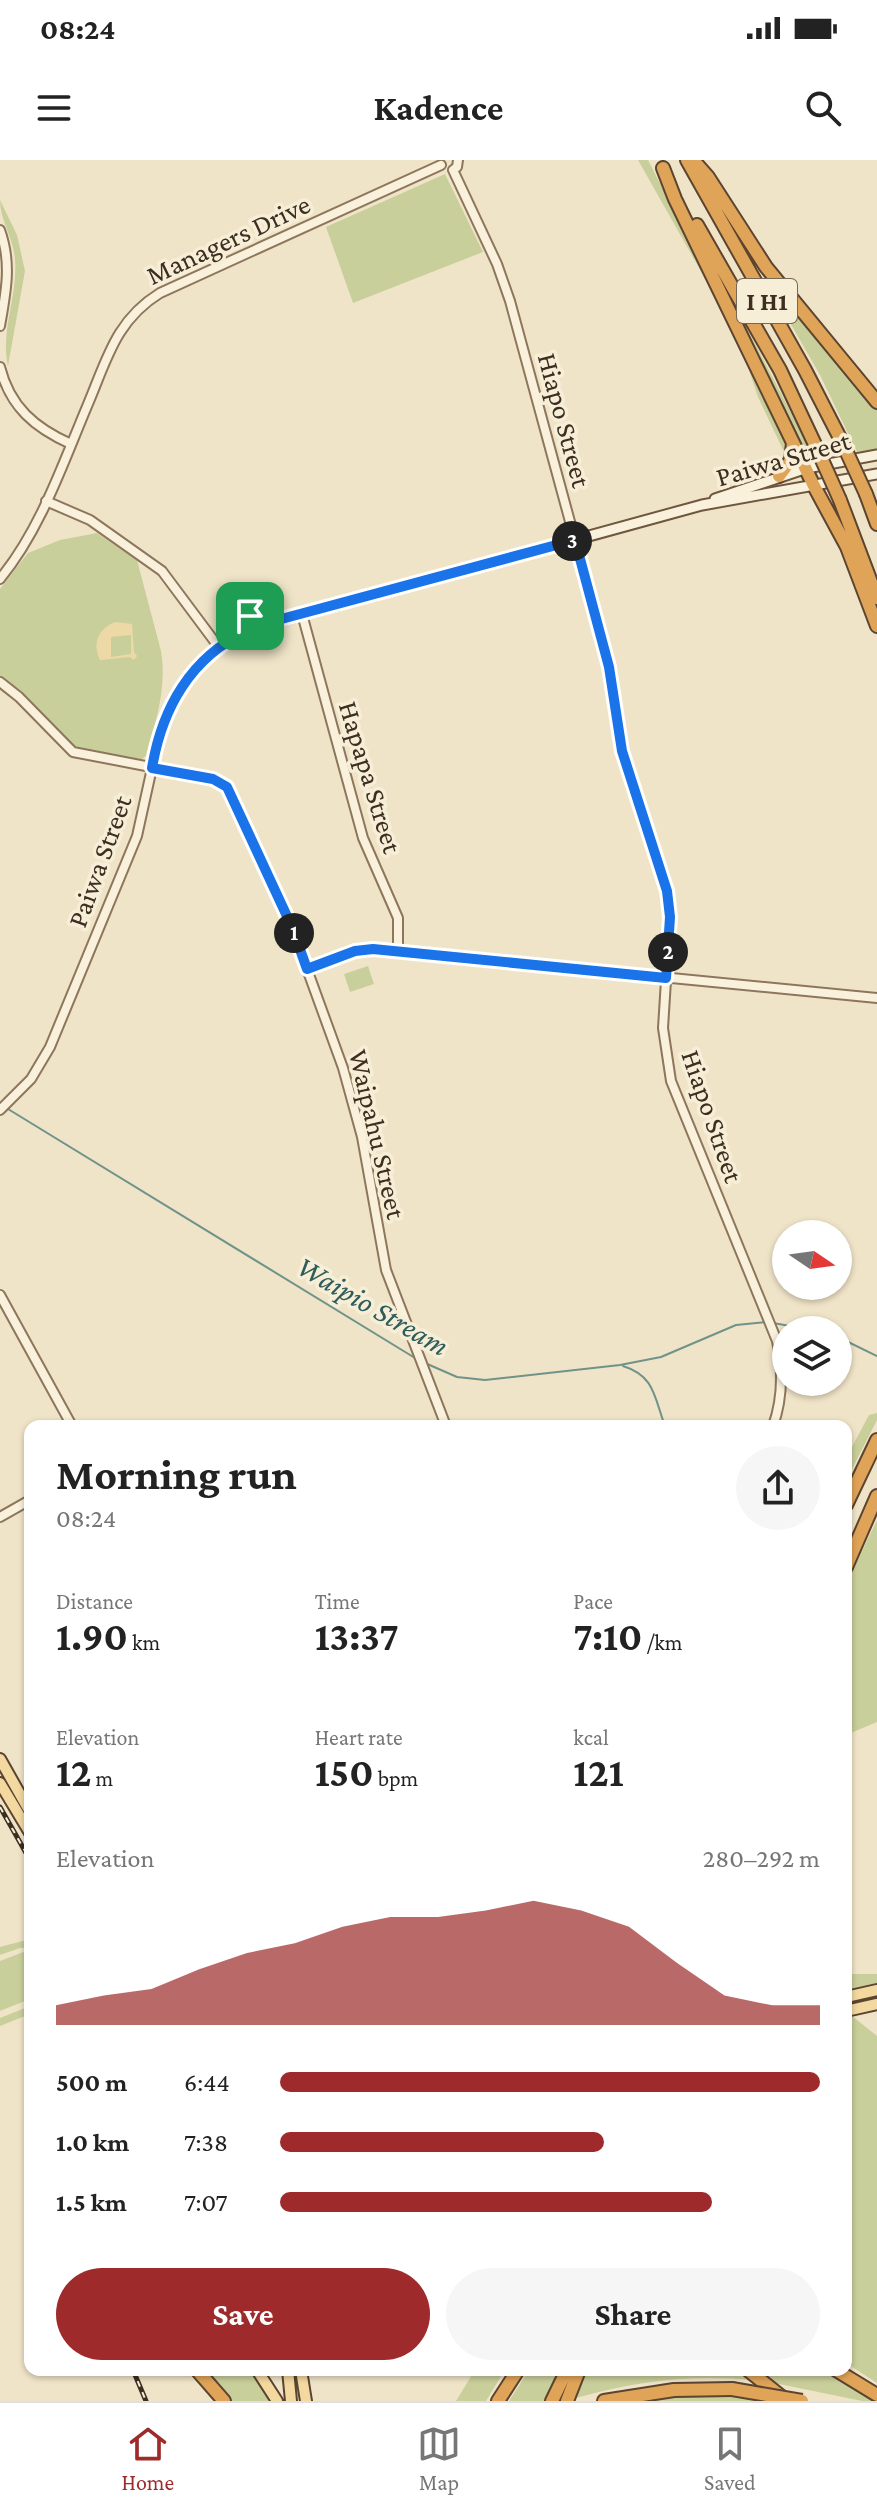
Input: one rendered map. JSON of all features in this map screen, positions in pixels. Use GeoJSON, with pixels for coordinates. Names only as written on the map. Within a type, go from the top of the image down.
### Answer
{"type":"FeatureCollection","features":[{"type":"Feature","properties":{"kind":"highway","name":"I H1"},"geometry":{"type":"LineString","coordinates":[[687,160],[805,370],[843,444],[877,524]]}},
{"type":"Feature","properties":{"kind":"highway"},"geometry":{"type":"LineString","coordinates":[[693,160],[708,177],[766,267],[877,402]]}},
{"type":"Feature","properties":{"kind":"highway","name":"I H1"},"geometry":{"type":"LineString","coordinates":[[661,164],[768,349],[840,500],[877,598]]}},
{"type":"Feature","properties":{"kind":"highway"},"geometry":{"type":"LineString","coordinates":[[661,164],[814,486],[847,547],[877,626]]}},
{"type":"Feature","properties":{"kind":"highway"},"geometry":{"type":"LineString","coordinates":[[779,476],[791,460],[792,440]]}},
{"type":"Feature","properties":{"kind":"highway"},"geometry":{"type":"LineString","coordinates":[[814,486],[816,475],[827,463]]}},
{"type":"Feature","properties":{"kind":"highway"},"geometry":{"type":"LineString","coordinates":[[852,1481],[877,1439]]}},
{"type":"Feature","properties":{"kind":"highway"},"geometry":{"type":"LineString","coordinates":[[852,1492],[877,1439]]}},
{"type":"Feature","properties":{"kind":"highway"},"geometry":{"type":"LineString","coordinates":[[852,1542],[877,1494]]}},
{"type":"Feature","properties":{"kind":"highway"},"geometry":{"type":"LineString","coordinates":[[852,1553],[877,1494]]}},
{"type":"Feature","properties":{"kind":"highway"},"geometry":{"type":"LineString","coordinates":[[205,2376],[224,2401]]}},
{"type":"Feature","properties":{"kind":"highway"},"geometry":{"type":"LineString","coordinates":[[498,2401],[514,2376]]}},
{"type":"Feature","properties":{"kind":"highway"},"geometry":{"type":"LineString","coordinates":[[552,2401],[564,2376]]}},
{"type":"Feature","properties":{"kind":"highway"},"geometry":{"type":"LineString","coordinates":[[567,2401],[577,2376]]}},
{"type":"Feature","properties":{"kind":"highway"},"geometry":{"type":"LineString","coordinates":[[755,2376],[786,2401]]}},
{"type":"Feature","properties":{"kind":"highway"},"geometry":{"type":"LineString","coordinates":[[846,2376],[877,2395]]}},
{"type":"Feature","properties":{"kind":"highway"},"geometry":{"type":"LineString","coordinates":[[604,2401],[674,2390],[732,2389],[802,2401]]}},
{"type":"Feature","properties":{"kind":"main road","name":"Paiwa Street"},"geometry":{"type":"LineString","coordinates":[[702,505],[779,476],[827,463],[877,455]]}},
{"type":"Feature","properties":{"kind":"main road","name":"Paiwa Street"},"geometry":{"type":"LineString","coordinates":[[152,768],[161,727],[171,703],[195,669],[218,646],[247,631],[574,536],[702,505],[877,474]]}},
{"type":"Feature","properties":{"kind":"main road"},"geometry":{"type":"LineString","coordinates":[[247,631],[250,606],[274,621]]}},
{"type":"Feature","properties":{"kind":"main road"},"geometry":{"type":"LineString","coordinates":[[0,1759],[24,1801]]}},
{"type":"Feature","properties":{"kind":"main road"},"geometry":{"type":"LineString","coordinates":[[0,1783],[24,1823]]}},
{"type":"Feature","properties":{"kind":"main road"},"geometry":{"type":"LineString","coordinates":[[852,1995],[877,1990]]}},
{"type":"Feature","properties":{"kind":"main road"},"geometry":{"type":"LineString","coordinates":[[852,2010],[877,2004]]}},
{"type":"Feature","properties":{"kind":"main road"},"geometry":{"type":"LineString","coordinates":[[261,2376],[277,2401]]}},
{"type":"Feature","properties":{"kind":"main road"},"geometry":{"type":"LineString","coordinates":[[289,2376],[291,2401]]}},
{"type":"Feature","properties":{"kind":"main road"},"geometry":{"type":"LineString","coordinates":[[303,2376],[306,2398]]}},
{"type":"Feature","properties":{"kind":"street"},"geometry":{"type":"LineString","coordinates":[[442,162],[446,170],[453,170],[458,160]]}},
{"type":"Feature","properties":{"kind":"street","name":"Managers Drive"},"geometry":{"type":"LineString","coordinates":[[0,579],[27,539],[46,501],[117,335],[131,315],[148,300],[442,162]]}},
{"type":"Feature","properties":{"kind":"street","name":"Hiapo Street"},"geometry":{"type":"LineString","coordinates":[[453,170],[505,285],[609,667],[622,751],[667,891],[670,917],[663,1028],[671,1081],[773,1330],[782,1378],[775,1420]]}},
{"type":"Feature","properties":{"kind":"street"},"geometry":{"type":"LineString","coordinates":[[0,230],[6,247],[8,272],[0,326]]}},
{"type":"Feature","properties":{"kind":"street"},"geometry":{"type":"LineString","coordinates":[[0,367],[9,393],[20,411],[43,431],[71,444]]}},
{"type":"Feature","properties":{"kind":"street"},"geometry":{"type":"LineString","coordinates":[[46,501],[90,520],[162,571],[218,646]]}},
{"type":"Feature","properties":{"kind":"street","name":"Hapapa Street"},"geometry":{"type":"LineString","coordinates":[[302,614],[363,838],[398,918],[398,951]]}},
{"type":"Feature","properties":{"kind":"street","name":"Waipahu Street"},"geometry":{"type":"LineString","coordinates":[[0,682],[12,690],[73,752],[213,779],[227,787],[292,927],[355,1106],[386,1270],[444,1420]]}},
{"type":"Feature","properties":{"kind":"street","name":"Paiwa Street"},"geometry":{"type":"LineString","coordinates":[[0,1110],[31,1079],[50,1047],[137,836],[152,768]]}},
{"type":"Feature","properties":{"kind":"street"},"geometry":{"type":"LineString","coordinates":[[307,969],[355,951],[373,949],[877,998]]}},
{"type":"Feature","properties":{"kind":"street"},"geometry":{"type":"LineString","coordinates":[[0,1295],[69,1420]]}},
{"type":"Feature","properties":{"kind":"street"},"geometry":{"type":"LineString","coordinates":[[0,1517],[24,1503]]}},
{"type":"Feature","properties":{"kind":"green space"},"geometry":{"type":"Polygon","coordinates":[[[638,160],[648,160],[738,337],[638,160]]]}},
{"type":"Feature","properties":{"kind":"green space"},"geometry":{"type":"Polygon","coordinates":[[[445,174],[483,252],[353,303],[326,227],[445,174]]]}},
{"type":"Feature","properties":{"kind":"green space"},"geometry":{"type":"Polygon","coordinates":[[[0,200],[17,235],[25,271],[8,366],[6,339],[15,260],[0,200]]]}},
{"type":"Feature","properties":{"kind":"green space"},"geometry":{"type":"Polygon","coordinates":[[[743,241],[877,406],[877,449],[857,452],[820,375],[743,241]]]}},
{"type":"Feature","properties":{"kind":"green space"},"geometry":{"type":"Polygon","coordinates":[[[728,292],[816,460],[806,462],[728,292]]]}},
{"type":"Feature","properties":{"kind":"green space"},"geometry":{"type":"Polygon","coordinates":[[[747,364],[789,443],[786,456],[758,397],[747,364]]]}},
{"type":"Feature","properties":{"kind":"green space"},"geometry":{"type":"Polygon","coordinates":[[[97,533],[137,560],[161,651],[163,678],[160,704],[147,755],[141,760],[74,746],[22,692],[0,676],[0,589],[28,553],[60,540],[97,533]]]}},
{"type":"Feature","properties":{"kind":"green space"},"geometry":{"type":"Polygon","coordinates":[[[368,966],[374,984],[350,992],[344,974],[368,966]]]}},
{"type":"Feature","properties":{"kind":"green space"},"geometry":{"type":"Polygon","coordinates":[[[877,1413],[877,1420],[852,1469],[852,1447],[869,1415],[877,1413]]]}},
{"type":"Feature","properties":{"kind":"green space"},"geometry":{"type":"Polygon","coordinates":[[[877,1520],[877,1722],[852,1732],[852,1572],[877,1520]]]}},
{"type":"Feature","properties":{"kind":"green space"},"geometry":{"type":"Polygon","coordinates":[[[24,1941],[24,1948],[0,1955],[0,1947],[24,1941]]]}},
{"type":"Feature","properties":{"kind":"green space"},"geometry":{"type":"Polygon","coordinates":[[[24,1952],[24,2001],[0,2011],[0,1961],[24,1952]]]}},
{"type":"Feature","properties":{"kind":"green space"},"geometry":{"type":"Polygon","coordinates":[[[852,1974],[877,1974],[877,1984],[852,1990],[852,1974]]]}},
{"type":"Feature","properties":{"kind":"green space"},"geometry":{"type":"Polygon","coordinates":[[[24,2008],[24,2016],[0,2026],[0,2018],[24,2008]]]}},
{"type":"Feature","properties":{"kind":"green space"},"geometry":{"type":"Polygon","coordinates":[[[852,2016],[877,2036],[877,2383],[852,2367],[852,2016]]]}},
{"type":"Feature","properties":{"kind":"green space"},"geometry":{"type":"Polygon","coordinates":[[[212,2376],[254,2376],[272,2401],[231,2401],[212,2376]]]}},
{"type":"Feature","properties":{"kind":"green space"},"geometry":{"type":"Polygon","coordinates":[[[471,2376],[501,2376],[486,2401],[456,2401],[471,2376]]]}},
{"type":"Feature","properties":{"kind":"green space"},"geometry":{"type":"Polygon","coordinates":[[[525,2376],[559,2376],[546,2401],[509,2401],[525,2376]]]}},
{"type":"Feature","properties":{"kind":"green space"},"geometry":{"type":"Polygon","coordinates":[[[585,2376],[750,2376],[754,2380],[664,2380],[576,2398],[585,2376]]]}},
{"type":"Feature","properties":{"kind":"green space"},"geometry":{"type":"Polygon","coordinates":[[[766,2376],[840,2376],[877,2401],[862,2401],[774,2383],[766,2376]]]}},
{"type":"Feature","properties":{"kind":"green space"},"geometry":{"type":"Polygon","coordinates":[[[727,2392],[780,2401],[628,2401],[655,2396],[727,2392]]]}},
{"type":"Feature","properties":{"kind":"sand"},"geometry":{"type":"Polygon","coordinates":[[[115,622],[132,624],[137,656],[134,660],[130,657],[100,660],[98,637],[115,622]],[[131,635],[111,637],[111,657],[131,654],[131,635]]]}},
{"type":"Feature","properties":{"kind":"waterway","name":"Waipio Stream"},"geometry":{"type":"LineString","coordinates":[[8,1109],[415,1358]]}},
{"type":"Feature","properties":{"kind":"waterway","name":"Waipio Stream"},"geometry":{"type":"LineString","coordinates":[[425,1363],[457,1377],[485,1380],[620,1365],[661,1357],[736,1325],[766,1322]]}},
{"type":"Feature","properties":{"kind":"waterway","name":"Waipio Stream"},"geometry":{"type":"LineString","coordinates":[[852,1344],[877,1356]]}},
{"type":"Feature","properties":{"kind":"waterway"},"geometry":{"type":"LineString","coordinates":[[623,1366],[634,1370],[647,1382],[663,1420]]}},
{"type":"Feature","properties":{"kind":"railway"},"geometry":{"type":"LineString","coordinates":[[0,1807],[24,1849]]}},
{"type":"Feature","properties":{"kind":"railway"},"geometry":{"type":"LineString","coordinates":[[136,2376],[146,2401]]}},
{"type":"Feature","properties":{"kind":"route"},"geometry":{"type":"LineString","coordinates":[[575,540],[609,667],[622,751],[667,891],[670,917],[666,978],[373,949],[355,951],[307,969],[292,927],[227,787],[213,779],[152,768],[165,717],[180,689],[218,646],[247,631],[250,616],[250,606],[274,621],[575,540]]}}]}
